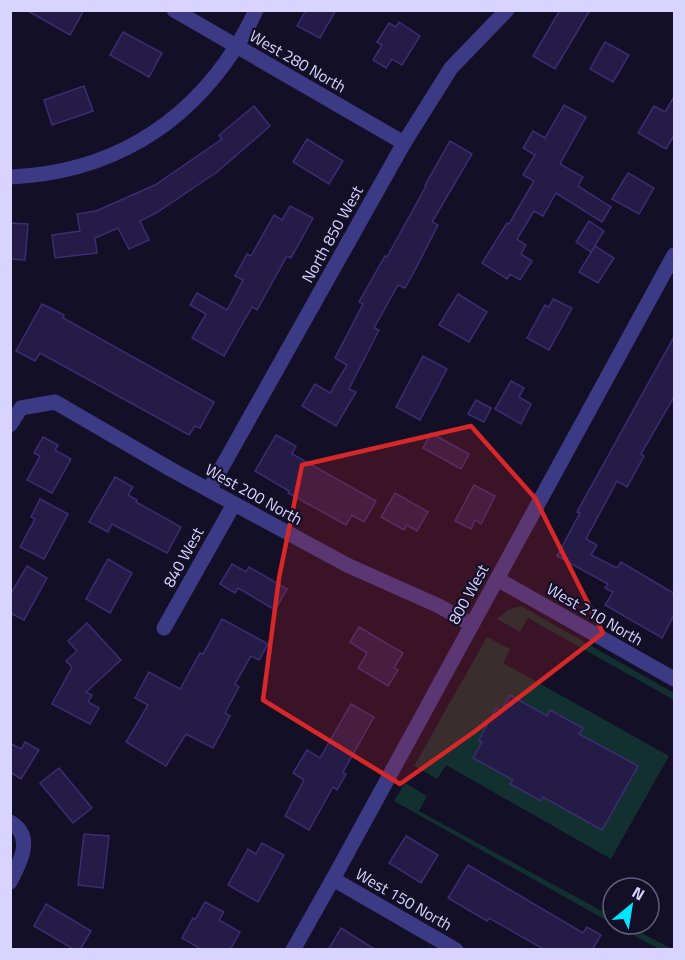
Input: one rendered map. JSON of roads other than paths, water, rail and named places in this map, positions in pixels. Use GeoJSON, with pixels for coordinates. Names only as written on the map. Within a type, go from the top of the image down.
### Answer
{"type":"FeatureCollection","features":[{"type":"Feature","properties":{"kind":"street","name":"West 280 North"},"geometry":{"type":"LineString","coordinates":[[174,10],[404,143]]}},
{"type":"Feature","properties":{"kind":"street"},"geometry":{"type":"LineString","coordinates":[[10,177],[57,173],[107,158],[139,143],[188,106],[212,80],[237,47],[256,10]]}},
{"type":"Feature","properties":{"kind":"street","name":"North 850 West"},"geometry":{"type":"LineString","coordinates":[[208,490],[404,143],[451,68],[507,10]]}},
{"type":"Feature","properties":{"kind":"street","name":"800 West"},"geometry":{"type":"LineString","coordinates":[[293,950],[675,255]]}},
{"type":"Feature","properties":{"kind":"street","name":"West 200 North"},"geometry":{"type":"LineString","coordinates":[[10,425],[21,408],[55,402],[208,490],[347,565],[439,606],[472,625]]}},
{"type":"Feature","properties":{"kind":"street","name":"840 West"},"geometry":{"type":"LineString","coordinates":[[164,628],[234,504]]}},
{"type":"Feature","properties":{"kind":"street","name":"West 210 North"},"geometry":{"type":"LineString","coordinates":[[497,579],[675,680]]}},
{"type":"Feature","properties":{"kind":"street"},"geometry":{"type":"LineString","coordinates":[[10,822],[16,825],[25,842],[22,860],[10,882]]}},
{"type":"Feature","properties":{"kind":"street","name":"West 150 North"},"geometry":{"type":"LineString","coordinates":[[333,879],[456,950]]}}]}
